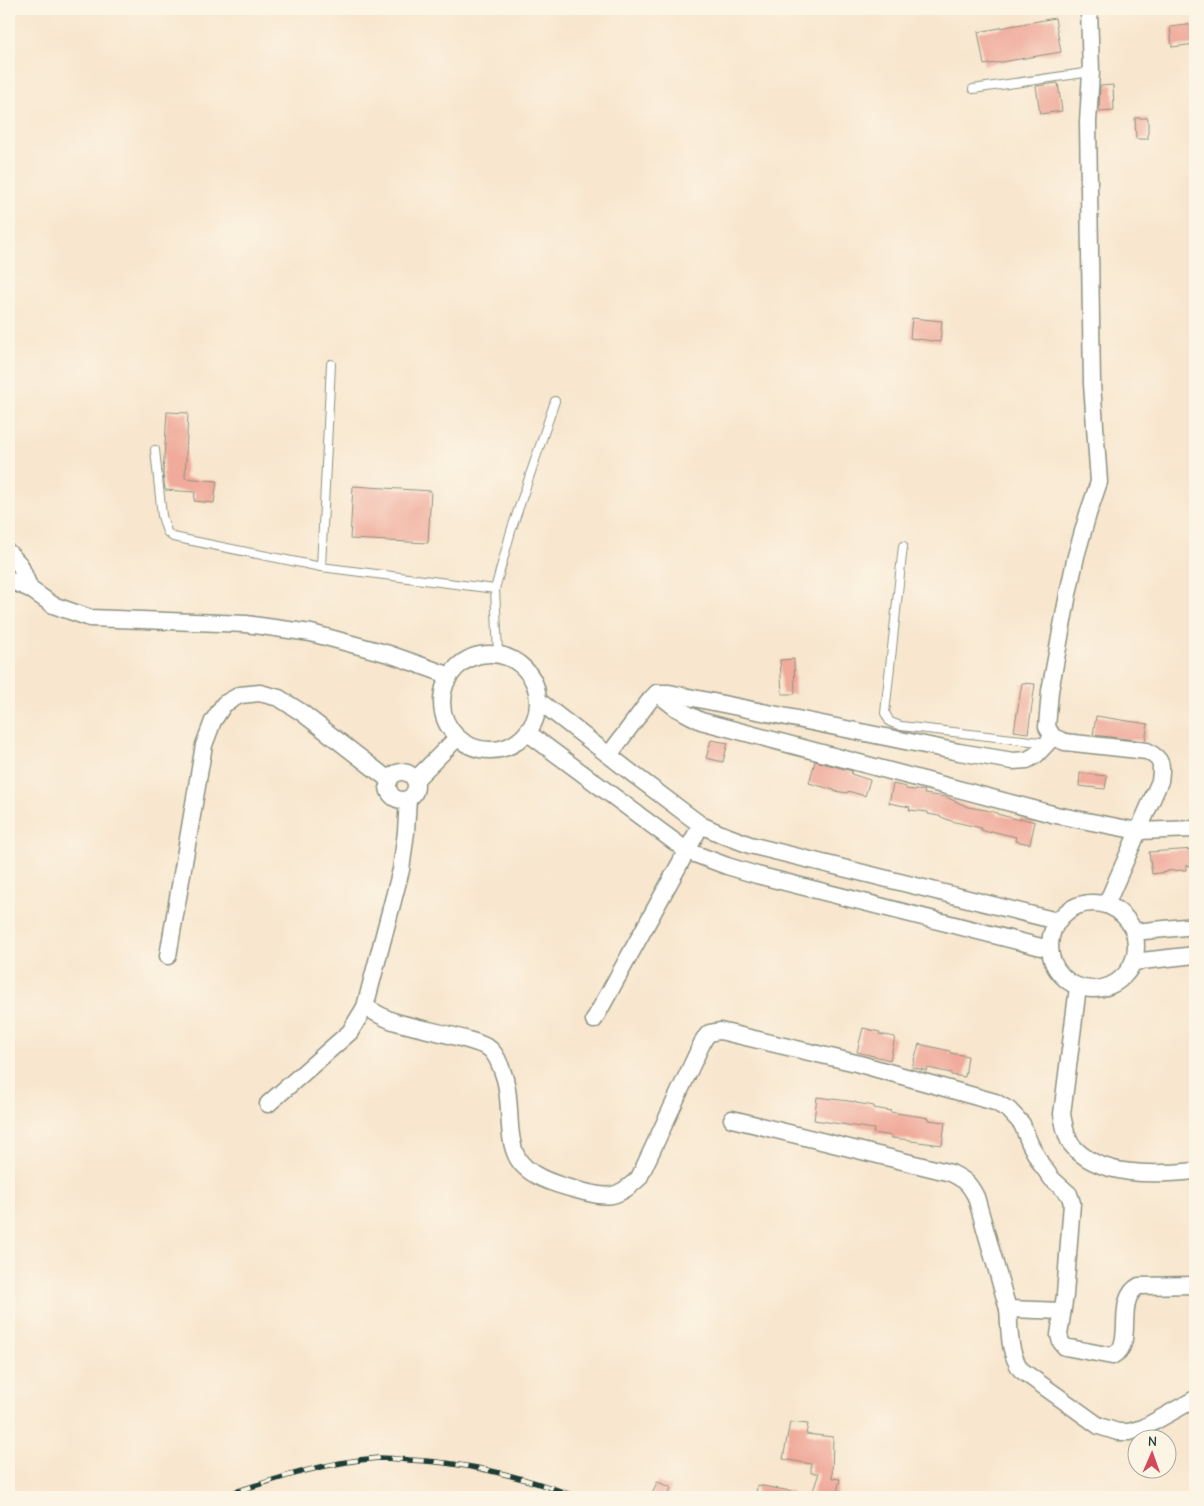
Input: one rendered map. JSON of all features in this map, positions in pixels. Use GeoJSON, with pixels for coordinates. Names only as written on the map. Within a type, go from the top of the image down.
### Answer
{"type":"FeatureCollection","features":[{"type":"Feature","properties":{"kind":"street"},"geometry":{"type":"LineString","coordinates":[[1051,740],[1047,727],[1050,691],[1076,556],[1099,482],[1092,384],[1088,122],[1091,72],[1089,9]]}},
{"type":"Feature","properties":{"kind":"street"},"geometry":{"type":"LineString","coordinates":[[9,553],[20,565],[30,589]]}},
{"type":"Feature","properties":{"kind":"street"},"geometry":{"type":"LineString","coordinates":[[9,580],[30,589],[53,605],[90,618],[246,624],[311,633],[389,654],[448,675]]}},
{"type":"Feature","properties":{"kind":"street"},"geometry":{"type":"LineString","coordinates":[[498,653],[519,662],[534,679],[539,701],[538,712],[528,733],[507,748],[481,750],[457,738],[444,720],[441,697],[448,675],[462,662],[479,654],[498,653]]}},
{"type":"Feature","properties":{"kind":"street"},"geometry":{"type":"LineString","coordinates":[[168,956],[204,745],[213,720],[224,704],[240,695],[260,693],[279,698],[301,712],[389,780]]}},
{"type":"Feature","properties":{"kind":"street"},"geometry":{"type":"LineString","coordinates":[[609,756],[657,693],[669,693],[959,752],[1013,761],[1027,760],[1036,755],[1051,740]]}},
{"type":"Feature","properties":{"kind":"street"},"geometry":{"type":"LineString","coordinates":[[657,693],[676,708],[701,721],[1056,814],[1138,831],[1195,829]]}},
{"type":"Feature","properties":{"kind":"street"},"geometry":{"type":"LineString","coordinates":[[539,701],[701,825],[721,834],[750,845],[1057,921]]}},
{"type":"Feature","properties":{"kind":"street"},"geometry":{"type":"LineString","coordinates":[[528,733],[688,852],[757,875],[1049,949]]}},
{"type":"Feature","properties":{"kind":"street"},"geometry":{"type":"LineString","coordinates":[[415,780],[457,738]]}},
{"type":"Feature","properties":{"kind":"street"},"geometry":{"type":"LineString","coordinates":[[1051,740],[1147,752],[1157,757],[1160,762],[1160,781],[1106,905]]}},
{"type":"Feature","properties":{"kind":"street"},"geometry":{"type":"LineString","coordinates":[[397,773],[407,773],[415,780],[416,788],[413,795],[408,800],[401,801],[394,798],[389,793],[387,787],[389,780],[397,773]]}},
{"type":"Feature","properties":{"kind":"street"},"geometry":{"type":"LineString","coordinates":[[268,1104],[350,1032],[365,1007],[401,870],[408,800]]}},
{"type":"Feature","properties":{"kind":"street"},"geometry":{"type":"LineString","coordinates":[[594,1020],[688,852],[701,825]]}},
{"type":"Feature","properties":{"kind":"street"},"geometry":{"type":"LineString","coordinates":[[1088,903],[1106,905],[1124,915],[1134,932],[1136,947],[1133,962],[1124,976],[1111,985],[1095,989],[1078,987],[1064,978],[1054,965],[1049,949],[1051,934],[1057,921],[1071,908],[1088,903]]}},
{"type":"Feature","properties":{"kind":"street"},"geometry":{"type":"LineString","coordinates":[[1134,932],[1195,926]]}},
{"type":"Feature","properties":{"kind":"street"},"geometry":{"type":"LineString","coordinates":[[1133,962],[1195,955]]}},
{"type":"Feature","properties":{"kind":"street"},"geometry":{"type":"LineString","coordinates":[[1078,987],[1062,1114],[1065,1130],[1071,1143],[1085,1158],[1106,1167],[1144,1174],[1195,1171]]}},
{"type":"Feature","properties":{"kind":"street"},"geometry":{"type":"LineString","coordinates":[[365,1007],[395,1022],[475,1042],[490,1048],[499,1061],[507,1083],[512,1139],[516,1156],[526,1169],[549,1182],[597,1194],[612,1196],[620,1194],[640,1178],[704,1039],[710,1033],[720,1031],[856,1063],[995,1102],[1009,1110],[1022,1124],[1041,1164],[1052,1179],[1069,1194],[1072,1203],[1065,1295],[1059,1335],[1065,1347],[1112,1356],[1120,1350],[1123,1340],[1127,1301],[1133,1289],[1139,1286],[1195,1285]]}},
{"type":"Feature","properties":{"kind":"street"},"geometry":{"type":"LineString","coordinates":[[732,1119],[951,1173],[964,1179],[976,1197],[1008,1309],[1011,1351],[1014,1361],[1021,1370],[1099,1426],[1118,1432],[1129,1432],[1143,1428],[1195,1399]]}},
{"type":"Feature","properties":{"kind":"street"},"geometry":{"type":"LineString","coordinates":[[1008,1309],[1062,1311]]}},
{"type":"Feature","properties":{"kind":"lane"},"geometry":{"type":"LineString","coordinates":[[973,89],[1091,72]]}},
{"type":"Feature","properties":{"kind":"lane"},"geometry":{"type":"LineString","coordinates":[[321,567],[331,364]]}},
{"type":"Feature","properties":{"kind":"lane"},"geometry":{"type":"LineString","coordinates":[[498,653],[495,589],[511,531],[555,401]]}},
{"type":"Feature","properties":{"kind":"lane"},"geometry":{"type":"LineString","coordinates":[[155,450],[162,516],[167,532],[173,537],[321,567],[495,589]]}},
{"type":"Feature","properties":{"kind":"lane"},"geometry":{"type":"LineString","coordinates":[[903,546],[885,713],[890,722],[901,726],[1051,740]]}},
{"type":"Feature","properties":{"kind":"building"},"geometry":{"type":"Polygon","coordinates":[[[1055,18],[1061,52],[984,65],[978,32],[1055,18]]]}},
{"type":"Feature","properties":{"kind":"building"},"geometry":{"type":"Polygon","coordinates":[[[1195,24],[1195,44],[1172,47],[1170,27],[1195,24]]]}},
{"type":"Feature","properties":{"kind":"building"},"geometry":{"type":"Polygon","coordinates":[[[1058,83],[1062,111],[1040,114],[1036,86],[1058,83]]]}},
{"type":"Feature","properties":{"kind":"building"},"geometry":{"type":"Polygon","coordinates":[[[1113,85],[1114,111],[1099,112],[1100,86],[1113,85]]]}},
{"type":"Feature","properties":{"kind":"building"},"geometry":{"type":"Polygon","coordinates":[[[1135,118],[1148,118],[1148,139],[1136,139],[1135,118]]]}},
{"type":"Feature","properties":{"kind":"building"},"geometry":{"type":"Polygon","coordinates":[[[912,318],[942,321],[940,342],[910,338],[912,318]]]}},
{"type":"Feature","properties":{"kind":"building"},"geometry":{"type":"Polygon","coordinates":[[[167,412],[188,413],[185,478],[217,481],[214,503],[194,501],[195,492],[165,490],[163,474],[167,412]]]}},
{"type":"Feature","properties":{"kind":"building"},"geometry":{"type":"Polygon","coordinates":[[[353,486],[431,491],[428,543],[350,539],[353,486]]]}},
{"type":"Feature","properties":{"kind":"building"},"geometry":{"type":"Polygon","coordinates":[[[794,659],[795,694],[782,694],[780,660],[794,659]]]}},
{"type":"Feature","properties":{"kind":"building"},"geometry":{"type":"Polygon","coordinates":[[[1022,683],[1035,684],[1028,733],[1014,731],[1022,683]]]}},
{"type":"Feature","properties":{"kind":"building"},"geometry":{"type":"Polygon","coordinates":[[[1096,716],[1148,724],[1145,741],[1093,735],[1096,716]]]}},
{"type":"Feature","properties":{"kind":"building"},"geometry":{"type":"Polygon","coordinates":[[[711,740],[728,743],[723,762],[706,758],[711,740]]]}},
{"type":"Feature","properties":{"kind":"building"},"geometry":{"type":"Polygon","coordinates":[[[815,761],[852,771],[851,774],[870,780],[865,796],[848,791],[848,793],[834,791],[809,783],[815,761]]]}},
{"type":"Feature","properties":{"kind":"building"},"geometry":{"type":"Polygon","coordinates":[[[1080,773],[1107,776],[1105,789],[1079,786],[1080,773]]]}},
{"type":"Feature","properties":{"kind":"building"},"geometry":{"type":"Polygon","coordinates":[[[893,784],[906,787],[906,789],[925,791],[924,794],[946,797],[968,807],[1035,822],[1030,844],[1015,841],[1016,837],[991,831],[991,833],[981,830],[981,828],[928,814],[928,812],[909,810],[910,807],[889,803],[893,784]]]}},
{"type":"Feature","properties":{"kind":"building"},"geometry":{"type":"Polygon","coordinates":[[[1195,849],[1195,865],[1186,866],[1186,870],[1152,874],[1149,852],[1195,849]]]}},
{"type":"Feature","properties":{"kind":"building"},"geometry":{"type":"Polygon","coordinates":[[[863,1028],[895,1037],[890,1060],[857,1052],[863,1028]]]}},
{"type":"Feature","properties":{"kind":"building"},"geometry":{"type":"Polygon","coordinates":[[[919,1044],[968,1056],[965,1077],[928,1068],[927,1071],[912,1067],[919,1044]]]}},
{"type":"Feature","properties":{"kind":"building"},"geometry":{"type":"Polygon","coordinates":[[[817,1097],[856,1102],[890,1112],[945,1122],[942,1145],[892,1138],[892,1136],[873,1133],[874,1129],[814,1120],[817,1097]]]}},
{"type":"Feature","properties":{"kind":"building"},"geometry":{"type":"Polygon","coordinates":[[[790,1422],[808,1424],[806,1434],[833,1437],[832,1478],[840,1479],[836,1497],[811,1497],[819,1473],[811,1473],[811,1464],[783,1459],[790,1422]]]}},
{"type":"Feature","properties":{"kind":"building"},"geometry":{"type":"Polygon","coordinates":[[[657,1482],[671,1487],[668,1497],[651,1497],[657,1482]]]}},
{"type":"Feature","properties":{"kind":"building"},"geometry":{"type":"Polygon","coordinates":[[[757,1485],[791,1491],[791,1497],[756,1497],[757,1485]]]}},
{"type":"Feature","properties":{"kind":"railway"},"geometry":{"type":"LineString","coordinates":[[220,1497],[279,1478],[338,1463],[379,1458],[430,1461],[473,1467],[516,1477],[577,1497]]}}]}
